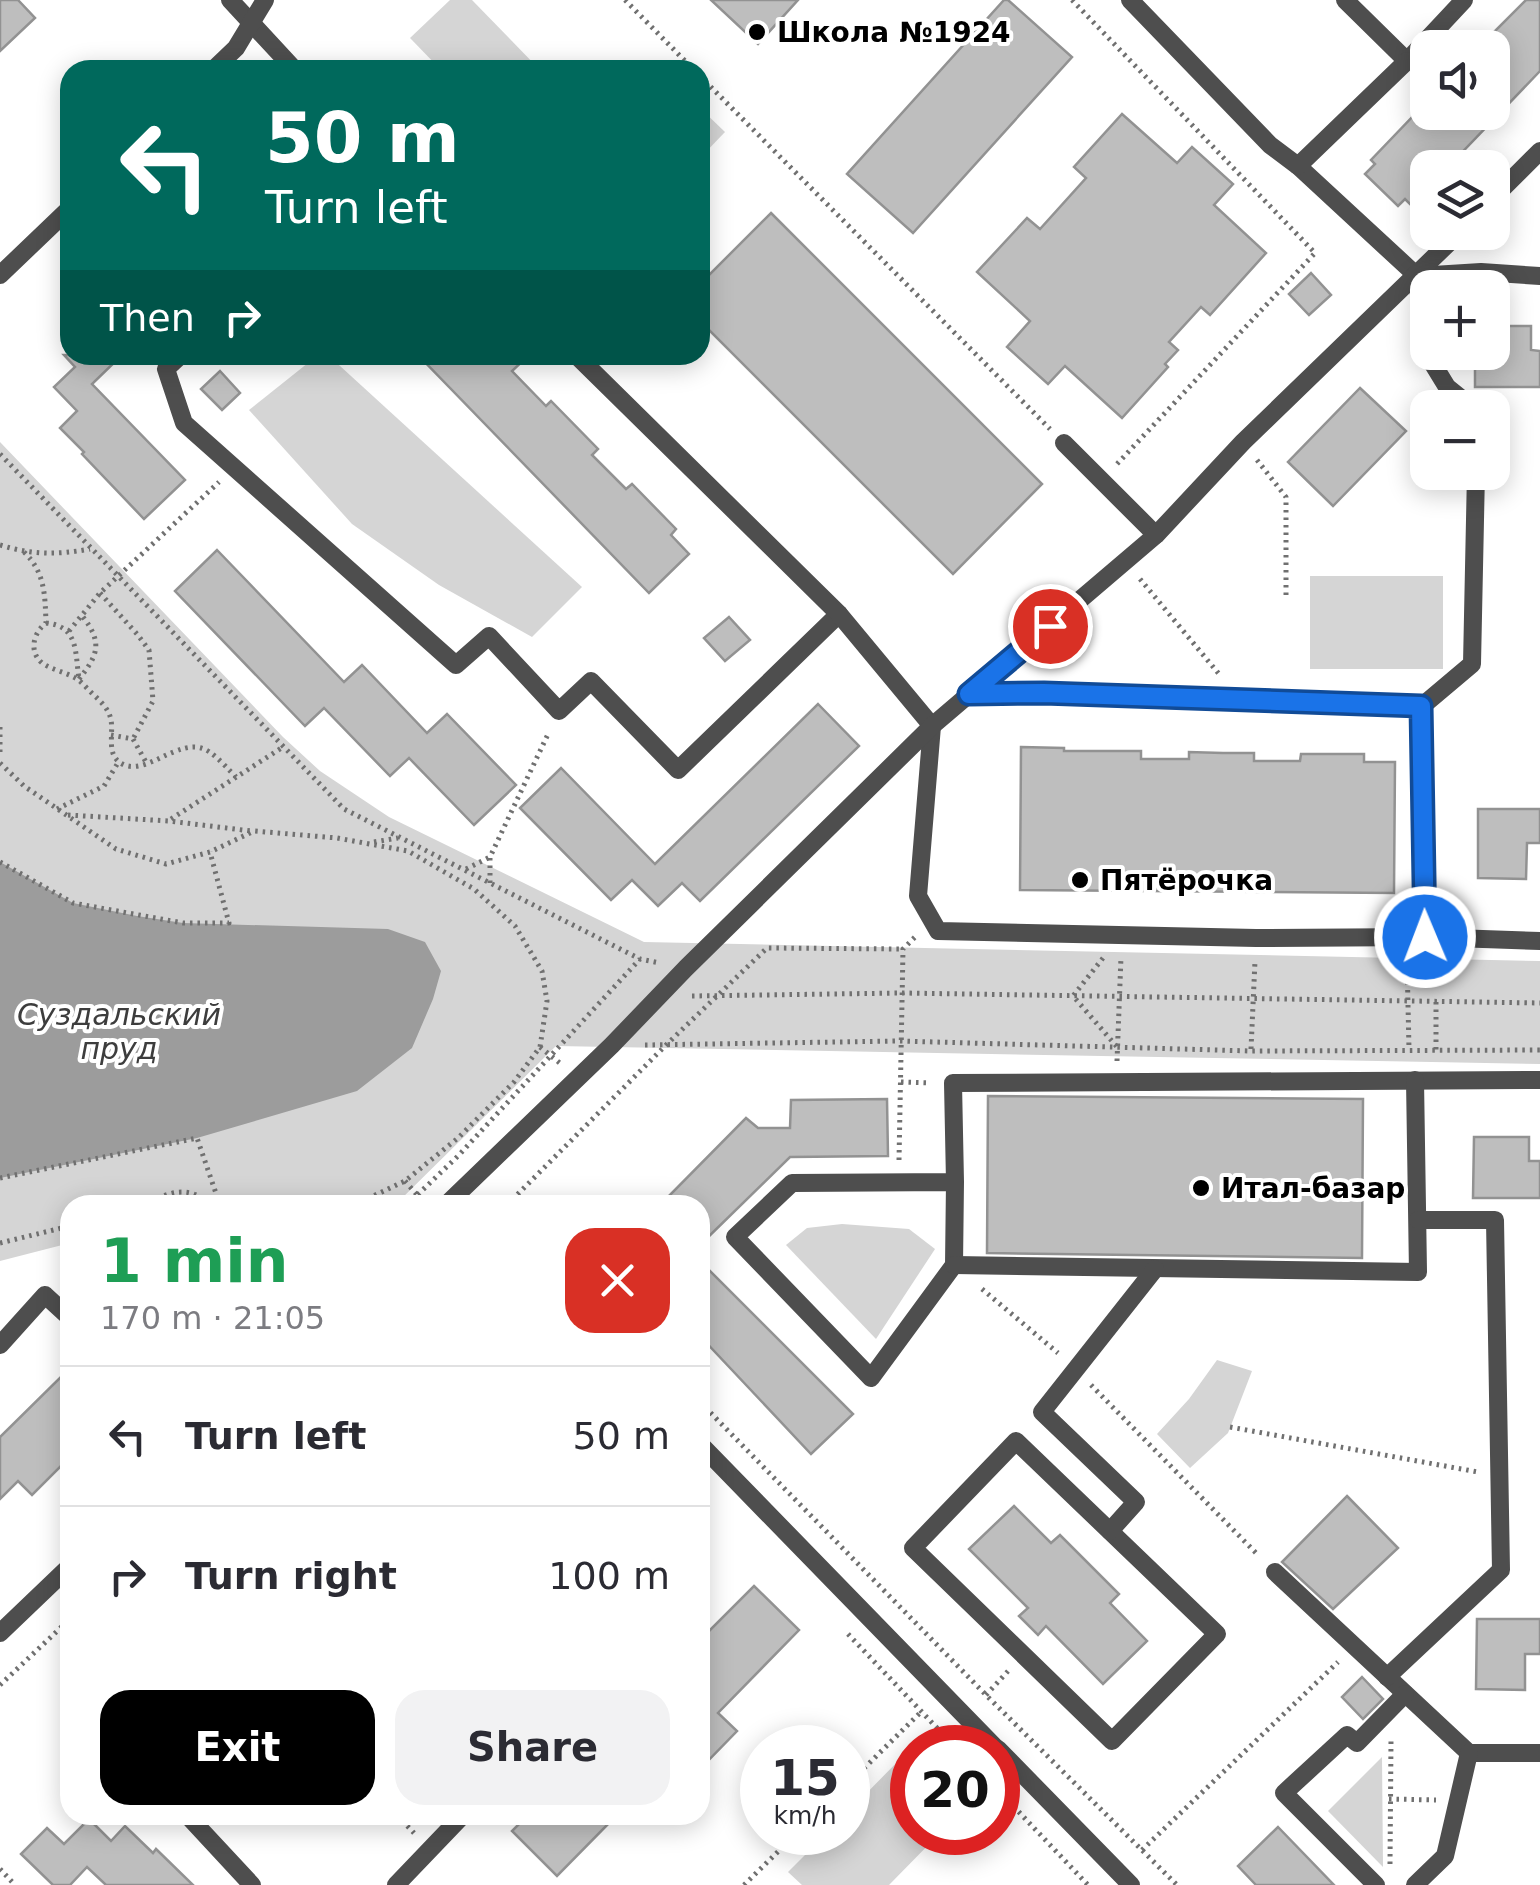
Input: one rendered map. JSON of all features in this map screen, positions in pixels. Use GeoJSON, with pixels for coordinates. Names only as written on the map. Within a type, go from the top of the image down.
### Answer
{"type":"FeatureCollection","features":[{"type":"Feature","properties":{"kind":"lane"},"geometry":{"type":"LineString","coordinates":[[230,0],[286,60]]}},
{"type":"Feature","properties":{"kind":"lane"},"geometry":{"type":"LineString","coordinates":[[223,60],[236,48],[265,0]]}},
{"type":"Feature","properties":{"kind":"lane"},"geometry":{"type":"LineString","coordinates":[[1130,0],[1270,145],[1411,270]]}},
{"type":"Feature","properties":{"kind":"lane"},"geometry":{"type":"LineString","coordinates":[[1346,0],[1406,61]]}},
{"type":"Feature","properties":{"kind":"lane"},"geometry":{"type":"LineString","coordinates":[[1298,166],[1464,0]]}},
{"type":"Feature","properties":{"kind":"lane"},"geometry":{"type":"LineString","coordinates":[[1510,181],[1540,151]]}},
{"type":"Feature","properties":{"kind":"lane"},"geometry":{"type":"LineString","coordinates":[[0,275],[60,218]]}},
{"type":"Feature","properties":{"kind":"lane"},"geometry":{"type":"LineString","coordinates":[[1423,270],[1442,250]]}},
{"type":"Feature","properties":{"kind":"lane"},"geometry":{"type":"LineString","coordinates":[[1510,274],[1540,276]]}},
{"type":"Feature","properties":{"kind":"lane"},"geometry":{"type":"LineString","coordinates":[[463,1195],[932,726],[1156,535],[1244,442],[1410,283]]}},
{"type":"Feature","properties":{"kind":"lane"},"geometry":{"type":"LineString","coordinates":[[170,365],[166,369],[184,423],[456,665],[489,636],[559,712],[591,681],[678,770],[839,614]]}},
{"type":"Feature","properties":{"kind":"lane"},"geometry":{"type":"LineString","coordinates":[[586,365],[839,614],[932,726],[918,896],[938,931],[1540,942]]}},
{"type":"Feature","properties":{"kind":"lane"},"geometry":{"type":"LineString","coordinates":[[1064,443],[1156,535]]}},
{"type":"Feature","properties":{"kind":"lane"},"geometry":{"type":"LineString","coordinates":[[969,694],[1421,706],[1472,664],[1476,490]]}},
{"type":"Feature","properties":{"kind":"lane"},"geometry":{"type":"LineString","coordinates":[[1010,632],[1025,647]]}},
{"type":"Feature","properties":{"kind":"lane"},"geometry":{"type":"LineString","coordinates":[[1416,937],[1421,706]]}},
{"type":"Feature","properties":{"kind":"lane"},"geometry":{"type":"LineString","coordinates":[[954,1265],[1418,1272],[1412,1080]]}},
{"type":"Feature","properties":{"kind":"lane"},"geometry":{"type":"LineString","coordinates":[[955,1182],[792,1183],[735,1237],[871,1378],[954,1265],[955,1182],[952,1083],[1540,1080]]}},
{"type":"Feature","properties":{"kind":"lane"},"geometry":{"type":"LineString","coordinates":[[1387,1677],[1501,1570],[1495,1220],[1418,1220]]}},
{"type":"Feature","properties":{"kind":"lane"},"geometry":{"type":"LineString","coordinates":[[1110,1531],[1136,1502],[1042,1412],[1155,1269]]}},
{"type":"Feature","properties":{"kind":"lane"},"geometry":{"type":"LineString","coordinates":[[0,1345],[45,1295],[60,1309]]}},
{"type":"Feature","properties":{"kind":"lane"},"geometry":{"type":"LineString","coordinates":[[1016,1441],[1110,1531],[1217,1634],[1112,1740],[913,1548],[1016,1441]]}},
{"type":"Feature","properties":{"kind":"lane"},"geometry":{"type":"LineString","coordinates":[[710,1454],[975,1725]]}},
{"type":"Feature","properties":{"kind":"lane"},"geometry":{"type":"LineString","coordinates":[[1274,1572],[1387,1677],[1399,1701],[1469,1753],[1540,1752]]}},
{"type":"Feature","properties":{"kind":"lane"},"geometry":{"type":"LineString","coordinates":[[0,1633],[60,1576]]}},
{"type":"Feature","properties":{"kind":"lane"},"geometry":{"type":"LineString","coordinates":[[1376,1885],[1284,1793],[1348,1735],[1356,1743],[1399,1701]]}},
{"type":"Feature","properties":{"kind":"lane"},"geometry":{"type":"LineString","coordinates":[[1415,1885],[1445,1856],[1469,1753]]}},
{"type":"Feature","properties":{"kind":"lane"},"geometry":{"type":"LineString","coordinates":[[1020,1772],[1131,1885]]}},
{"type":"Feature","properties":{"kind":"lane"},"geometry":{"type":"LineString","coordinates":[[196,1825],[252,1885]]}},
{"type":"Feature","properties":{"kind":"lane"},"geometry":{"type":"LineString","coordinates":[[396,1885],[453,1825]]}},
{"type":"Feature","properties":{"kind":"path"},"geometry":{"type":"LineString","coordinates":[[625,0],[684,60]]}},
{"type":"Feature","properties":{"kind":"path"},"geometry":{"type":"LineString","coordinates":[[1072,0],[1315,253],[1101,480]]}},
{"type":"Feature","properties":{"kind":"path"},"geometry":{"type":"LineString","coordinates":[[710,86],[1064,443]]}},
{"type":"Feature","properties":{"kind":"path"},"geometry":{"type":"LineString","coordinates":[[1244,442],[1286,497],[1286,598]]}},
{"type":"Feature","properties":{"kind":"path"},"geometry":{"type":"LineString","coordinates":[[0,454],[344,810],[640,959],[686,968]]}},
{"type":"Feature","properties":{"kind":"path"},"geometry":{"type":"LineString","coordinates":[[69,631],[100,593],[234,468]]}},
{"type":"Feature","properties":{"kind":"path"},"geometry":{"type":"LineString","coordinates":[[0,544],[24,552],[59,554],[92,549]]}},
{"type":"Feature","properties":{"kind":"path"},"geometry":{"type":"LineString","coordinates":[[24,552],[40,572],[46,623]]}},
{"type":"Feature","properties":{"kind":"path"},"geometry":{"type":"LineString","coordinates":[[1126,562],[1241,700]]}},
{"type":"Feature","properties":{"kind":"path"},"geometry":{"type":"LineString","coordinates":[[100,593],[149,650],[153,700],[133,739]]}},
{"type":"Feature","properties":{"kind":"path"},"geometry":{"type":"LineString","coordinates":[[79,680],[97,648],[94,631],[82,616]]}},
{"type":"Feature","properties":{"kind":"path"},"geometry":{"type":"LineString","coordinates":[[79,680],[69,631],[46,623],[33,640],[36,655],[41,662],[79,680],[104,704],[110,715],[110,748],[119,761],[129,766],[146,764],[179,748],[197,745],[213,754],[236,777]]}},
{"type":"Feature","properties":{"kind":"path"},"geometry":{"type":"LineString","coordinates":[[490,883],[490,857],[559,712]]}},
{"type":"Feature","properties":{"kind":"path"},"geometry":{"type":"LineString","coordinates":[[0,727],[0,752]]}},
{"type":"Feature","properties":{"kind":"path"},"geometry":{"type":"LineString","coordinates":[[110,735],[133,739]]}},
{"type":"Feature","properties":{"kind":"path"},"geometry":{"type":"LineString","coordinates":[[133,739],[146,764]]}},
{"type":"Feature","properties":{"kind":"path"},"geometry":{"type":"LineString","coordinates":[[169,820],[283,747]]}},
{"type":"Feature","properties":{"kind":"path"},"geometry":{"type":"LineString","coordinates":[[57,809],[104,786],[119,761]]}},
{"type":"Feature","properties":{"kind":"path"},"geometry":{"type":"LineString","coordinates":[[0,762],[24,786],[116,849],[166,864],[210,852],[254,832]]}},
{"type":"Feature","properties":{"kind":"path"},"geometry":{"type":"LineString","coordinates":[[66,815],[169,820],[337,838],[408,851],[481,896],[515,926],[542,971],[546,1001],[540,1047],[514,1082],[458,1138],[405,1180],[374,1195]]}},
{"type":"Feature","properties":{"kind":"path"},"geometry":{"type":"LineString","coordinates":[[366,844],[400,838]]}},
{"type":"Feature","properties":{"kind":"path"},"geometry":{"type":"LineString","coordinates":[[0,862],[73,903],[184,923],[229,922],[210,852]]}},
{"type":"Feature","properties":{"kind":"path"},"geometry":{"type":"LineString","coordinates":[[464,870],[490,857]]}},
{"type":"Feature","properties":{"kind":"path"},"geometry":{"type":"LineString","coordinates":[[474,876],[481,896]]}},
{"type":"Feature","properties":{"kind":"path"},"geometry":{"type":"LineString","coordinates":[[1072,996],[1122,934]]}},
{"type":"Feature","properties":{"kind":"path"},"geometry":{"type":"LineString","coordinates":[[1116,1082],[1122,934]]}},
{"type":"Feature","properties":{"kind":"path"},"geometry":{"type":"LineString","coordinates":[[1412,1080],[1408,1001],[1416,937]]}},
{"type":"Feature","properties":{"kind":"path"},"geometry":{"type":"LineString","coordinates":[[1249,1081],[1256,938]]}},
{"type":"Feature","properties":{"kind":"path"},"geometry":{"type":"LineString","coordinates":[[516,1195],[767,948],[903,950],[899,1183]]}},
{"type":"Feature","properties":{"kind":"path"},"geometry":{"type":"LineString","coordinates":[[405,1180],[418,1194],[640,959]]}},
{"type":"Feature","properties":{"kind":"path"},"geometry":{"type":"LineString","coordinates":[[659,996],[902,993],[1540,1003]]}},
{"type":"Feature","properties":{"kind":"path"},"geometry":{"type":"LineString","coordinates":[[1072,996],[1118,1048]]}},
{"type":"Feature","properties":{"kind":"path"},"geometry":{"type":"LineString","coordinates":[[1436,1002],[1437,1080]]}},
{"type":"Feature","properties":{"kind":"path"},"geometry":{"type":"LineString","coordinates":[[612,1045],[900,1041],[1251,1050],[1540,1050]]}},
{"type":"Feature","properties":{"kind":"path"},"geometry":{"type":"LineString","coordinates":[[0,1178],[197,1138],[217,1195]]}},
{"type":"Feature","properties":{"kind":"path"},"geometry":{"type":"LineString","coordinates":[[163,1195],[173,1190],[196,1195]]}},
{"type":"Feature","properties":{"kind":"path"},"geometry":{"type":"LineString","coordinates":[[0,1244],[60,1229]]}},
{"type":"Feature","properties":{"kind":"path"},"geometry":{"type":"LineString","coordinates":[[954,1265],[1076,1369],[1274,1572]]}},
{"type":"Feature","properties":{"kind":"path"},"geometry":{"type":"LineString","coordinates":[[710,1412],[1178,1885]]}},
{"type":"Feature","properties":{"kind":"path"},"geometry":{"type":"LineString","coordinates":[[1230,1427],[1499,1476]]}},
{"type":"Feature","properties":{"kind":"path"},"geometry":{"type":"LineString","coordinates":[[0,1684],[60,1627]]}},
{"type":"Feature","properties":{"kind":"path"},"geometry":{"type":"LineString","coordinates":[[1142,1850],[1354,1647]]}},
{"type":"Feature","properties":{"kind":"path"},"geometry":{"type":"LineString","coordinates":[[957,1725],[1023,1655]]}},
{"type":"Feature","properties":{"kind":"path"},"geometry":{"type":"LineString","coordinates":[[1390,1868],[1390,1800],[1399,1701]]}},
{"type":"Feature","properties":{"kind":"path"},"geometry":{"type":"LineString","coordinates":[[870,1762],[922,1711]]}},
{"type":"Feature","properties":{"kind":"path"},"geometry":{"type":"LineString","coordinates":[[1390,1800],[1458,1800]]}},
{"type":"Feature","properties":{"kind":"path"},"geometry":{"type":"LineString","coordinates":[[1020,1813],[1088,1885]]}},
{"type":"Feature","properties":{"kind":"path"},"geometry":{"type":"LineString","coordinates":[[744,1885],[775,1855]]}},
{"type":"Feature","properties":{"kind":"path"},"geometry":{"type":"LineString","coordinates":[[0,1869],[15,1885]]}},
{"type":"Feature","properties":{"kind":"shaded area"},"geometry":{"type":"Polygon","coordinates":[[[450,0],[472,0],[530,60],[431,60],[410,38],[450,0]]]}},
{"type":"Feature","properties":{"kind":"shaded area"},"geometry":{"type":"Polygon","coordinates":[[[710,118],[725,132],[710,148],[710,118]]]}},
{"type":"Feature","properties":{"kind":"shaded area"},"geometry":{"type":"Polygon","coordinates":[[[305,365],[339,365],[582,587],[532,637],[439,585],[352,524],[249,410],[305,365]]]}},
{"type":"Feature","properties":{"kind":"shaded area"},"geometry":{"type":"Polygon","coordinates":[[[0,442],[320,771],[389,817],[644,942],[1540,961],[1540,1064],[556,1046],[405,1195],[60,1195],[60,1246],[0,1261],[0,442]]]}},
{"type":"Feature","properties":{"kind":"shaded area"},"geometry":{"type":"Polygon","coordinates":[[[1310,576],[1443,576],[1443,669],[1310,669],[1310,576]]]}},
{"type":"Feature","properties":{"kind":"shaded area"},"geometry":{"type":"Polygon","coordinates":[[[842,1224],[909,1229],[935,1249],[876,1339],[786,1245],[807,1228],[842,1224]]]}},
{"type":"Feature","properties":{"kind":"shaded area"},"geometry":{"type":"Polygon","coordinates":[[[1217,1360],[1252,1371],[1228,1433],[1190,1468],[1157,1434],[1217,1360]]]}},
{"type":"Feature","properties":{"kind":"shaded area"},"geometry":{"type":"Polygon","coordinates":[[[1382,1757],[1383,1867],[1328,1811],[1382,1757]]]}},
{"type":"Feature","properties":{"kind":"shaded area"},"geometry":{"type":"Polygon","coordinates":[[[890,1769],[890,1855],[918,1855],[889,1885],[802,1885],[788,1872],[805,1855],[870,1855],[870,1790],[890,1769]]]}},
{"type":"Feature","properties":{"kind":"water","name":"Суздальский пруд"},"geometry":{"type":"Polygon","coordinates":[[[0,862],[73,903],[137,916],[183,923],[388,929],[425,942],[441,971],[412,1048],[357,1091],[197,1138],[0,1178],[0,862]]]}},
{"type":"Feature","properties":{"kind":"building"},"geometry":{"type":"Polygon","coordinates":[[[0,0],[18,0],[35,18],[0,51],[0,0]]]}},
{"type":"Feature","properties":{"kind":"building","name":"Школа №1924"},"geometry":{"type":"Polygon","coordinates":[[[711,0],[798,0],[758,44],[711,0]]]}},
{"type":"Feature","properties":{"kind":"building"},"geometry":{"type":"Polygon","coordinates":[[[1004,0],[1072,57],[913,233],[847,174],[1004,0]]]}},
{"type":"Feature","properties":{"kind":"building"},"geometry":{"type":"Polygon","coordinates":[[[1526,0],[1540,0],[1540,71],[1510,102],[1510,30],[1496,30],[1526,0]]]}},
{"type":"Feature","properties":{"kind":"building"},"geometry":{"type":"Polygon","coordinates":[[[1122,114],[1177,163],[1192,147],[1233,184],[1214,205],[1266,253],[1210,315],[1201,307],[1169,342],[1178,350],[1165,364],[1168,367],[1122,418],[1065,366],[1048,384],[1007,347],[1030,321],[977,272],[1027,218],[1040,229],[1086,178],[1074,167],[1122,114]]]}},
{"type":"Feature","properties":{"kind":"building"},"geometry":{"type":"Polygon","coordinates":[[[1410,119],[1410,130],[1483,130],[1464,150],[1410,150],[1410,204],[1405,199],[1398,206],[1365,174],[1375,164],[1371,160],[1410,119]]]}},
{"type":"Feature","properties":{"kind":"building"},"geometry":{"type":"Polygon","coordinates":[[[771,213],[1042,484],[953,574],[710,331],[710,274],[771,213]]]}},
{"type":"Feature","properties":{"kind":"building"},"geometry":{"type":"Polygon","coordinates":[[[1311,273],[1331,295],[1309,315],[1289,294],[1311,273]]]}},
{"type":"Feature","properties":{"kind":"building"},"geometry":{"type":"Polygon","coordinates":[[[1510,326],[1531,326],[1531,350],[1540,351],[1540,387],[1475,387],[1475,370],[1510,370],[1510,326]]]}},
{"type":"Feature","properties":{"kind":"building"},"geometry":{"type":"Polygon","coordinates":[[[112,365],[92,384],[185,480],[144,519],[60,428],[77,411],[54,387],[75,367],[112,365]]]}},
{"type":"Feature","properties":{"kind":"building"},"geometry":{"type":"Polygon","coordinates":[[[428,365],[518,365],[512,371],[546,406],[551,401],[598,449],[592,455],[626,489],[632,484],[676,529],[671,535],[689,554],[649,593],[428,365]]]}},
{"type":"Feature","properties":{"kind":"building"},"geometry":{"type":"Polygon","coordinates":[[[220,371],[240,393],[222,410],[201,389],[220,371]]]}},
{"type":"Feature","properties":{"kind":"building"},"geometry":{"type":"Polygon","coordinates":[[[1360,388],[1406,431],[1333,506],[1288,462],[1360,388]]]}},
{"type":"Feature","properties":{"kind":"building"},"geometry":{"type":"Polygon","coordinates":[[[217,550],[344,682],[362,665],[427,733],[447,714],[516,785],[474,825],[409,758],[390,776],[324,708],[305,726],[175,591],[217,550]]]}},
{"type":"Feature","properties":{"kind":"building"},"geometry":{"type":"Polygon","coordinates":[[[729,617],[750,640],[725,661],[704,638],[729,617]]]}},
{"type":"Feature","properties":{"kind":"building"},"geometry":{"type":"Polygon","coordinates":[[[818,704],[859,746],[700,901],[682,883],[658,906],[632,880],[611,900],[520,808],[561,768],[655,864],[818,704]]]}},
{"type":"Feature","properties":{"kind":"building"},"geometry":{"type":"Polygon","coordinates":[[[1021,747],[1141,751],[1141,759],[1189,759],[1189,752],[1254,753],[1254,761],[1300,761],[1301,754],[1364,754],[1364,762],[1395,762],[1394,893],[1020,890],[1021,747]]]}},
{"type":"Feature","properties":{"kind":"building"},"geometry":{"type":"Polygon","coordinates":[[[1478,809],[1540,809],[1540,843],[1527,843],[1526,879],[1478,878],[1478,809]]]}},
{"type":"Feature","properties":{"kind":"building"},"geometry":{"type":"Polygon","coordinates":[[[988,1096],[1363,1099],[1362,1258],[987,1253],[988,1096]]]}},
{"type":"Feature","properties":{"kind":"building"},"geometry":{"type":"Polygon","coordinates":[[[887,1099],[888,1156],[790,1157],[710,1235],[710,1195],[670,1195],[746,1118],[758,1128],[790,1128],[791,1100],[887,1099]]]}},
{"type":"Feature","properties":{"kind":"building"},"geometry":{"type":"Polygon","coordinates":[[[1474,1137],[1529,1137],[1529,1161],[1540,1161],[1540,1198],[1473,1198],[1474,1137]]]}},
{"type":"Feature","properties":{"kind":"building"},"geometry":{"type":"Polygon","coordinates":[[[710,1271],[853,1414],[811,1454],[710,1347],[710,1271]]]}},
{"type":"Feature","properties":{"kind":"building"},"geometry":{"type":"Polygon","coordinates":[[[60,1378],[60,1467],[32,1495],[18,1481],[0,1499],[0,1437],[60,1378]]]}},
{"type":"Feature","properties":{"kind":"building"},"geometry":{"type":"Polygon","coordinates":[[[1347,1496],[1398,1548],[1333,1609],[1282,1562],[1347,1496]]]}},
{"type":"Feature","properties":{"kind":"building"},"geometry":{"type":"Polygon","coordinates":[[[1014,1506],[1051,1543],[1060,1535],[1119,1594],[1110,1603],[1147,1641],[1103,1684],[1046,1626],[1038,1635],[1019,1616],[1028,1608],[969,1549],[1014,1506]]]}},
{"type":"Feature","properties":{"kind":"building"},"geometry":{"type":"Polygon","coordinates":[[[754,1586],[799,1630],[718,1713],[737,1731],[710,1759],[710,1630],[754,1586]]]}},
{"type":"Feature","properties":{"kind":"building"},"geometry":{"type":"Polygon","coordinates":[[[1477,1619],[1540,1619],[1540,1654],[1525,1654],[1525,1690],[1476,1689],[1477,1619]]]}},
{"type":"Feature","properties":{"kind":"building"},"geometry":{"type":"Polygon","coordinates":[[[1362,1677],[1383,1699],[1363,1719],[1342,1697],[1362,1677]]]}},
{"type":"Feature","properties":{"kind":"building"},"geometry":{"type":"Polygon","coordinates":[[[83,1825],[95,1825],[111,1841],[125,1826],[193,1885],[106,1885],[87,1867],[70,1885],[53,1885],[21,1854],[47,1828],[64,1844],[83,1825]]]}},
{"type":"Feature","properties":{"kind":"building"},"geometry":{"type":"Polygon","coordinates":[[[518,1825],[607,1825],[557,1876],[512,1831],[518,1825]]]}},
{"type":"Feature","properties":{"kind":"building"},"geometry":{"type":"Polygon","coordinates":[[[1278,1827],[1334,1885],[1256,1885],[1238,1866],[1278,1827]]]}},
{"type":"Feature","properties":{"kind":"place","name":"Школа №1924"},"geometry":{"type":"Point","coordinates":[757,32]}},
{"type":"Feature","properties":{"kind":"place","name":"Пятёрочка"},"geometry":{"type":"Point","coordinates":[1080,880]}},
{"type":"Feature","properties":{"kind":"place","name":"Итал-базар"},"geometry":{"type":"Point","coordinates":[1201,1188]}},
{"type":"Feature","properties":{"kind":"route"},"geometry":{"type":"LineString","coordinates":[[1050,626],[969,694],[1421,706],[1425,937]]}}]}
